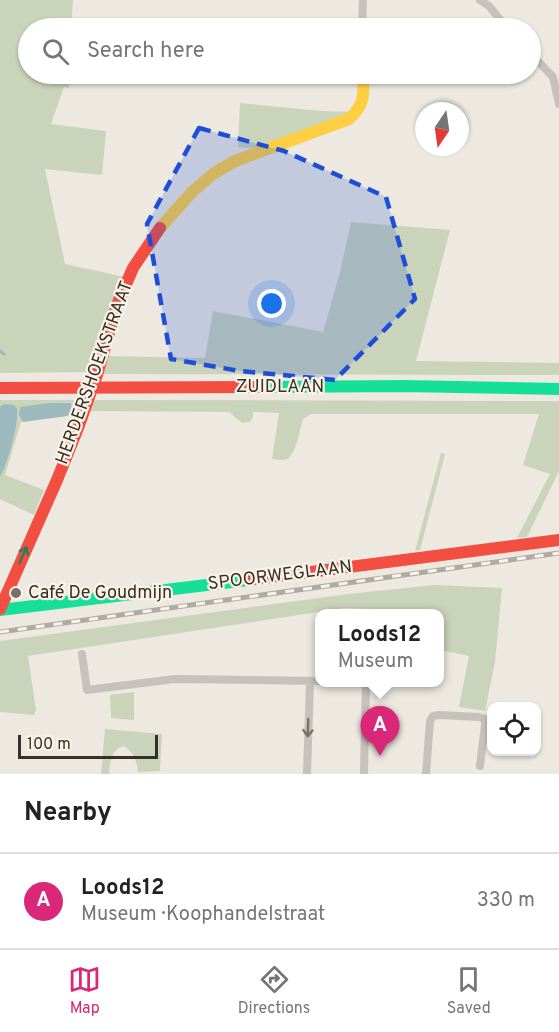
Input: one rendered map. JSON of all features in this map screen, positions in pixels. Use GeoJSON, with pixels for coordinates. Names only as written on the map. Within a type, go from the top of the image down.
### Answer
{"type":"FeatureCollection","features":[{"type":"Feature","properties":{"kind":"street"},"geometry":{"type":"LineString","coordinates":[[362,18],[363,0]]}},
{"type":"Feature","properties":{"kind":"street"},"geometry":{"type":"LineString","coordinates":[[480,0],[489,6],[499,18]]}},
{"type":"Feature","properties":{"kind":"street"},"geometry":{"type":"LineString","coordinates":[[541,64],[553,77],[559,104]]}},
{"type":"Feature","properties":{"kind":"street","name":"HERDERSHOEKSTRAAT"},"geometry":{"type":"LineString","coordinates":[[0,609],[57,480],[93,388],[117,305],[133,268],[148,244],[168,217],[213,174],[235,161],[350,119],[359,111],[363,102],[363,84]]}},
{"type":"Feature","properties":{"kind":"street","name":"ZUIDLAAN"},"geometry":{"type":"LineString","coordinates":[[0,388],[405,386],[559,389]]}},
{"type":"Feature","properties":{"kind":"street","name":"SPOORWEGLAAN"},"geometry":{"type":"LineString","coordinates":[[0,609],[283,576],[559,540]]}},
{"type":"Feature","properties":{"kind":"street"},"geometry":{"type":"LineString","coordinates":[[82,654],[87,690],[175,679],[315,681]]}},
{"type":"Feature","properties":{"kind":"street"},"geometry":{"type":"LineString","coordinates":[[307,774],[310,681]]}},
{"type":"Feature","properties":{"kind":"street"},"geometry":{"type":"LineString","coordinates":[[364,774],[366,687]]}},
{"type":"Feature","properties":{"kind":"street"},"geometry":{"type":"LineString","coordinates":[[426,774],[430,721],[433,716],[439,715],[485,719],[480,766]]}},
{"type":"Feature","properties":{"kind":"highlighted area"},"geometry":{"type":"Polygon","coordinates":[[[199,128],[284,151],[386,197],[415,299],[335,380],[240,371],[171,359],[147,224],[199,128]]]}},
{"type":"Feature","properties":{"kind":"green space"},"geometry":{"type":"Polygon","coordinates":[[[0,0],[73,0],[72,18],[18,18],[18,84],[69,84],[69,88],[64,87],[51,124],[106,131],[102,175],[45,169],[65,264],[125,277],[93,369],[88,372],[0,373],[0,0]]]}},
{"type":"Feature","properties":{"kind":"green space"},"geometry":{"type":"Polygon","coordinates":[[[240,103],[353,112],[256,149],[238,147],[240,103]]]}},
{"type":"Feature","properties":{"kind":"green space"},"geometry":{"type":"Polygon","coordinates":[[[351,222],[450,230],[416,361],[559,363],[559,375],[101,374],[106,356],[205,358],[213,311],[323,332],[351,222]]]}},
{"type":"Feature","properties":{"kind":"green space"},"geometry":{"type":"Polygon","coordinates":[[[0,400],[78,400],[78,414],[21,422],[5,475],[44,490],[34,515],[0,499],[0,400]]]}},
{"type":"Feature","properties":{"kind":"green space"},"geometry":{"type":"Polygon","coordinates":[[[96,400],[559,401],[559,471],[527,537],[517,538],[550,474],[523,465],[539,414],[311,414],[303,419],[290,457],[281,460],[272,459],[279,413],[253,412],[250,422],[242,423],[229,412],[87,411],[92,402],[96,400]]]}},
{"type":"Feature","properties":{"kind":"green space"},"geometry":{"type":"Polygon","coordinates":[[[441,453],[445,454],[420,550],[415,551],[441,453]]]}},
{"type":"Feature","properties":{"kind":"green space"},"geometry":{"type":"Polygon","coordinates":[[[435,585],[502,588],[495,662],[485,711],[459,707],[469,656],[444,651],[444,609],[345,608],[315,609],[315,613],[28,656],[36,710],[34,715],[0,712],[0,641],[348,594],[435,585]]]}},
{"type":"Feature","properties":{"kind":"green space"},"geometry":{"type":"Polygon","coordinates":[[[134,692],[134,720],[111,718],[110,695],[134,692]]]}},
{"type":"Feature","properties":{"kind":"green space"},"geometry":{"type":"Polygon","coordinates":[[[105,729],[162,734],[160,771],[138,772],[134,757],[124,746],[114,753],[109,774],[101,774],[105,729]]]}},
{"type":"Feature","properties":{"kind":"water"},"geometry":{"type":"Polygon","coordinates":[[[71,403],[72,413],[67,416],[23,422],[19,415],[20,407],[71,403]]]}},
{"type":"Feature","properties":{"kind":"water"},"geometry":{"type":"Polygon","coordinates":[[[4,404],[14,405],[17,408],[17,415],[12,443],[0,477],[0,407],[4,404]]]}},
{"type":"Feature","properties":{"kind":"waterway"},"geometry":{"type":"LineString","coordinates":[[0,351],[4,354]]}},
{"type":"Feature","properties":{"kind":"railway"},"geometry":{"type":"LineString","coordinates":[[0,632],[559,553]]}},
{"type":"Feature","properties":{"kind":"traffic: fast"},"geometry":{"type":"LineString","coordinates":[[261,387],[405,386],[559,389]]}},
{"type":"Feature","properties":{"kind":"traffic: fast"},"geometry":{"type":"LineString","coordinates":[[0,610],[248,580]]}},
{"type":"Feature","properties":{"kind":"traffic: slow"},"geometry":{"type":"LineString","coordinates":[[160,228],[192,192],[213,174],[235,161],[349,119],[361,104],[363,84]]}},
{"type":"Feature","properties":{"kind":"traffic: jam"},"geometry":{"type":"LineString","coordinates":[[0,609],[78,428],[97,375],[117,305],[133,268],[160,228]]}},
{"type":"Feature","properties":{"kind":"traffic: jam"},"geometry":{"type":"LineString","coordinates":[[0,388],[261,387]]}},
{"type":"Feature","properties":{"kind":"traffic: jam"},"geometry":{"type":"LineString","coordinates":[[248,580],[559,540]]}},
{"type":"Feature","properties":{"kind":"place","name":"Café De Goudmijn"},"geometry":{"type":"Point","coordinates":[16,593]}},
{"type":"Feature","properties":{"kind":"place","name":"Loods12"},"geometry":{"type":"Point","coordinates":[380,756]}}]}
